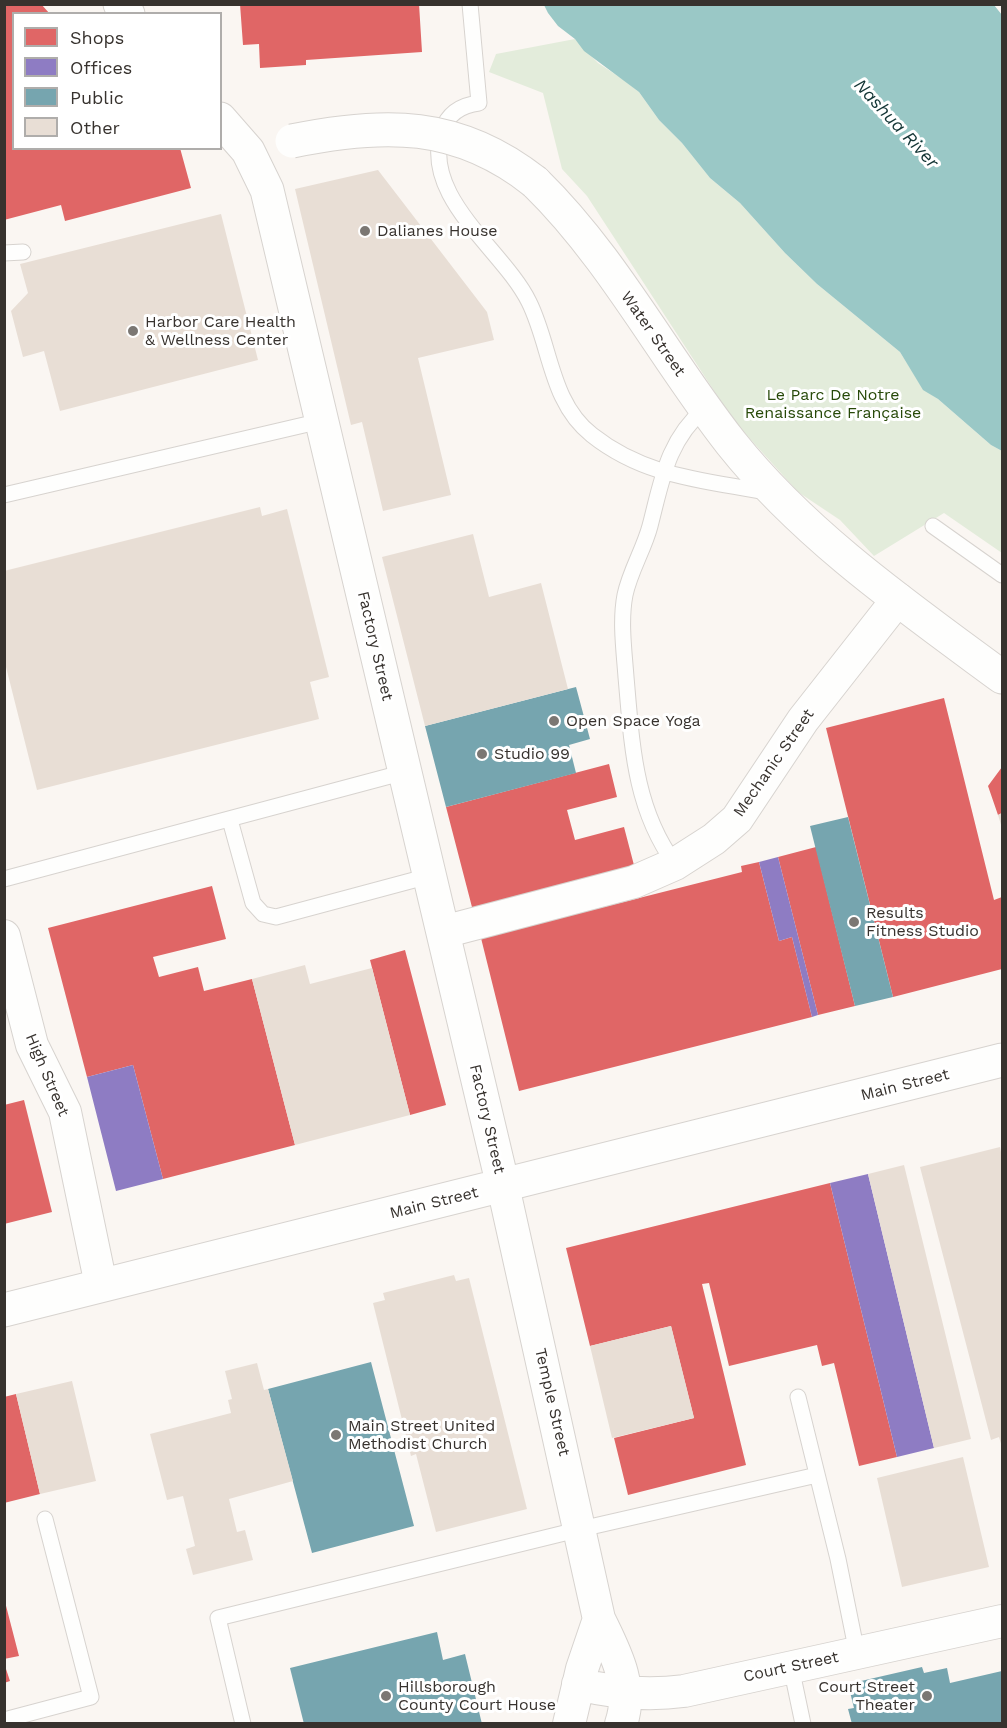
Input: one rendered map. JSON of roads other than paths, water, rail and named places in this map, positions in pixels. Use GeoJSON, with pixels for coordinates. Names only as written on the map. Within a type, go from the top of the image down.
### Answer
{"type":"FeatureCollection","features":[{"type":"Feature","properties":{"kind":"main road","name":"Factory Street"},"geometry":{"type":"LineString","coordinates":[[222,121],[248,151],[267,190],[503,1186]]}},
{"type":"Feature","properties":{"kind":"main road","name":"Water Street"},"geometry":{"type":"LineString","coordinates":[[248,151],[292,141],[369,129],[422,132],[454,139],[495,154],[534,182],[558,205],[599,257],[732,444],[778,495],[835,549],[1002,677]]}},
{"type":"Feature","properties":{"kind":"main road","name":"Main Street"},"geometry":{"type":"LineString","coordinates":[[4,1310],[1002,1060]]}},
{"type":"Feature","properties":{"kind":"street","name":"Mechanic Street"},"geometry":{"type":"LineString","coordinates":[[443,932],[634,882],[675,864],[714,839],[737,819],[803,720],[898,599]]}},
{"type":"Feature","properties":{"kind":"street","name":"High Street"},"geometry":{"type":"LineString","coordinates":[[5,936],[32,1045],[65,1112],[101,1285]]}},
{"type":"Feature","properties":{"kind":"street","name":"Temple Street"},"geometry":{"type":"LineString","coordinates":[[503,1186],[581,1529],[599,1619],[621,1668],[623,1708]]}},
{"type":"Feature","properties":{"kind":"street","name":"Temple Street"},"geometry":{"type":"LineString","coordinates":[[569,1724],[578,1684],[599,1619]]}},
{"type":"Feature","properties":{"kind":"street","name":"Court Street"},"geometry":{"type":"LineString","coordinates":[[578,1684],[623,1708],[647,1695],[684,1691],[1002,1621]]}},
{"type":"Feature","properties":{"kind":"lane"},"geometry":{"type":"LineString","coordinates":[[470,4],[479,103],[454,112],[444,126],[438,158],[445,184],[453,199],[528,300],[556,384],[568,408],[590,434],[632,461],[664,473],[778,495]]}},
{"type":"Feature","properties":{"kind":"lane"},"geometry":{"type":"LineString","coordinates":[[4,253],[23,252]]}},
{"type":"Feature","properties":{"kind":"lane"},"geometry":{"type":"LineString","coordinates":[[675,864],[654,832],[640,787],[632,741],[622,627],[628,583],[649,531],[664,473],[674,446],[686,426],[705,408]]}},
{"type":"Feature","properties":{"kind":"lane"},"geometry":{"type":"LineString","coordinates":[[4,495],[321,421]]}},
{"type":"Feature","properties":{"kind":"lane"},"geometry":{"type":"LineString","coordinates":[[933,526],[1002,575]]}},
{"type":"Feature","properties":{"kind":"lane"},"geometry":{"type":"LineString","coordinates":[[4,879],[405,772]]}},
{"type":"Feature","properties":{"kind":"lane"},"geometry":{"type":"LineString","coordinates":[[230,820],[252,903],[263,914],[276,917],[429,876]]}},
{"type":"Feature","properties":{"kind":"lane"},"geometry":{"type":"LineString","coordinates":[[798,1396],[857,1653]]}},
{"type":"Feature","properties":{"kind":"lane"},"geometry":{"type":"LineString","coordinates":[[243,1724],[218,1617],[581,1529],[817,1475]]}},
{"type":"Feature","properties":{"kind":"lane"},"geometry":{"type":"LineString","coordinates":[[4,1720],[46,1716],[91,1697],[45,1518]]}},
{"type":"Feature","properties":{"kind":"lane"},"geometry":{"type":"LineString","coordinates":[[791,1667],[803,1724]]}},
{"type":"Feature","properties":{"kind":"water","name":"Nashua River"},"geometry":{"type":"Polygon","coordinates":[[[544,5],[994,5],[1002,15],[1002,451],[991,445],[938,399],[923,390],[900,352],[817,284],[785,253],[740,203],[710,178],[682,143],[659,120],[639,92],[584,51],[575,39],[558,26],[544,5]]]}},
{"type":"Feature","properties":{"kind":"place","name":"Dalianes House"},"geometry":{"type":"Point","coordinates":[365,231]}},
{"type":"Feature","properties":{"kind":"place","name":"Harbor Care Health & Wellness Center"},"geometry":{"type":"Point","coordinates":[133,331]}},
{"type":"Feature","properties":{"kind":"place","name":"Open Space Yoga"},"geometry":{"type":"Point","coordinates":[554,721]}},
{"type":"Feature","properties":{"kind":"place","name":"Studio 99"},"geometry":{"type":"Point","coordinates":[482,754]}},
{"type":"Feature","properties":{"kind":"place","name":"Results Fitness Studio"},"geometry":{"type":"Point","coordinates":[854,922]}},
{"type":"Feature","properties":{"kind":"place","name":"Main Street United Methodist Church"},"geometry":{"type":"Point","coordinates":[336,1435]}},
{"type":"Feature","properties":{"kind":"place","name":"Hillsborough County Court House"},"geometry":{"type":"Point","coordinates":[386,1696]}},
{"type":"Feature","properties":{"kind":"place","name":"Court Street Theater"},"geometry":{"type":"Point","coordinates":[927,1696]}},
{"type":"Feature","properties":{"kind":"park label","name":"Le Parc De Notre Renaissance Française"},"geometry":{"type":"Point","coordinates":[833,404]}}]}
